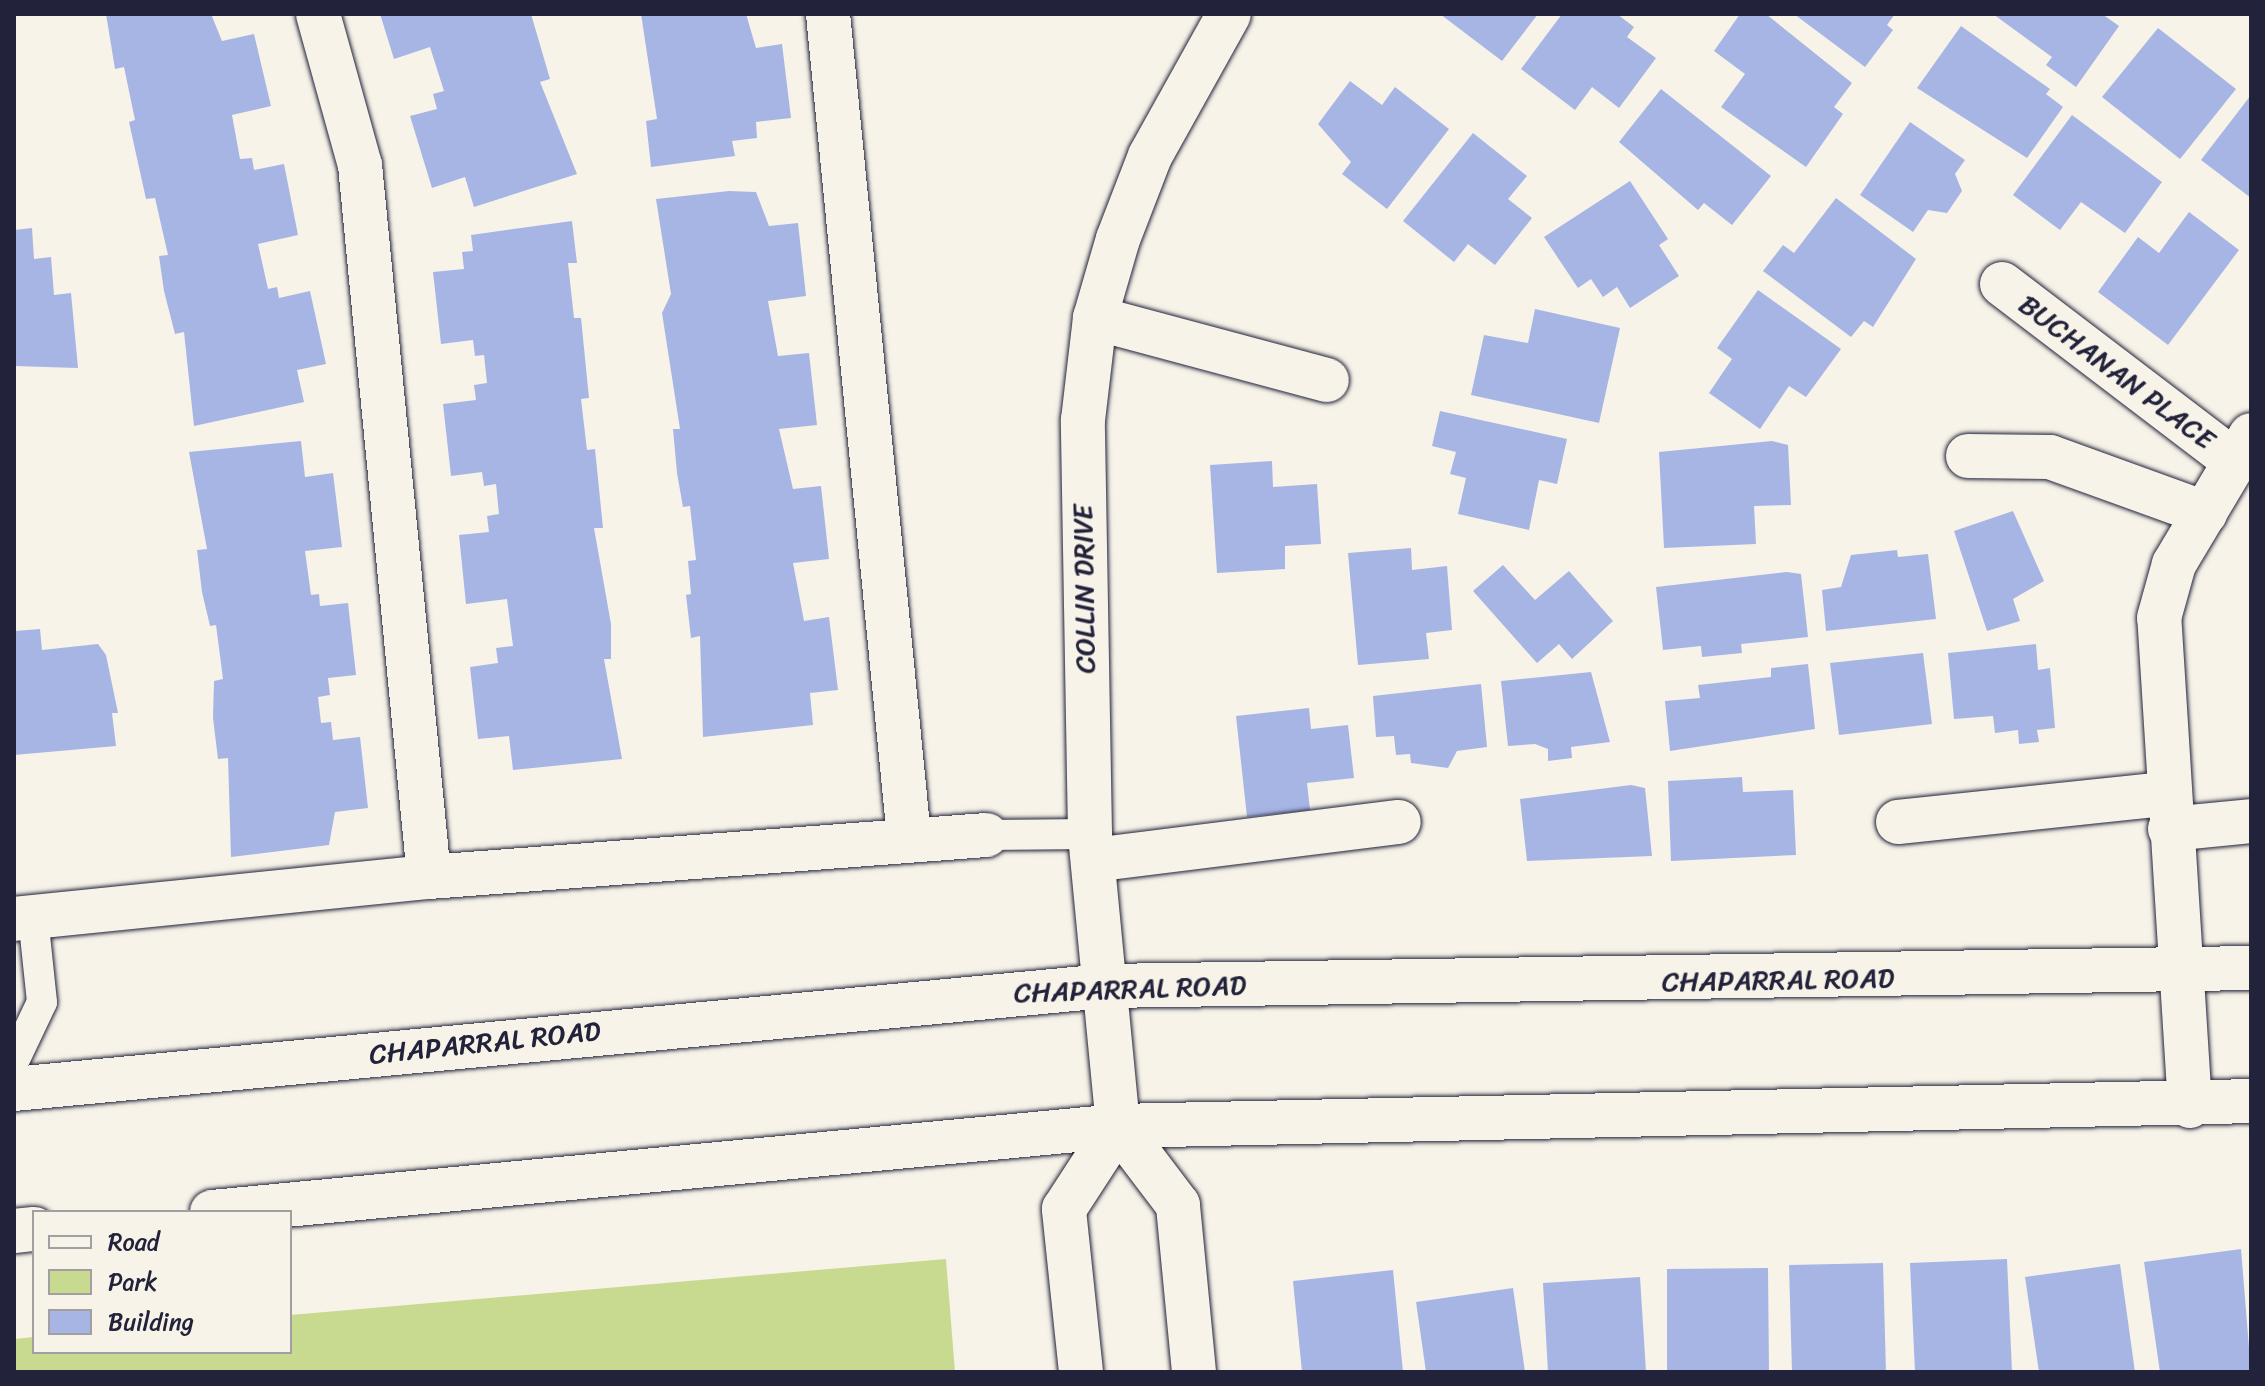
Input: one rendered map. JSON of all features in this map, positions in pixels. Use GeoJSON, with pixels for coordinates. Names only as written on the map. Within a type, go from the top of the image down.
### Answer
{"type":"FeatureCollection","features":[{"type":"Feature","properties":{"kind":"street"},"geometry":{"type":"LineString","coordinates":[[318,14],[360,165],[429,877]]}},
{"type":"Feature","properties":{"kind":"street"},"geometry":{"type":"LineString","coordinates":[[828,14],[909,837]]}},
{"type":"Feature","properties":{"kind":"street","name":"COLLIN DRIVE"},"geometry":{"type":"LineString","coordinates":[[1118,1126],[1092,847],[1081,546],[1083,420],[1095,318],[1150,156],[1229,14]]}},
{"type":"Feature","properties":{"kind":"street","name":"BUCHANAN PLACE"},"geometry":{"type":"LineString","coordinates":[[2002,284],[2242,447],[2174,564],[2159,618],[2168,812],[2184,972],[2190,1106]]}},
{"type":"Feature","properties":{"kind":"street"},"geometry":{"type":"LineString","coordinates":[[1095,318],[1327,380]]}},
{"type":"Feature","properties":{"kind":"street"},"geometry":{"type":"LineString","coordinates":[[1968,456],[2050,457],[2205,513]]}},
{"type":"Feature","properties":{"kind":"street"},"geometry":{"type":"LineString","coordinates":[[1898,822],[2168,812],[2251,821]]}},
{"type":"Feature","properties":{"kind":"street"},"geometry":{"type":"LineString","coordinates":[[1092,847],[1399,822]]}},
{"type":"Feature","properties":{"kind":"street"},"geometry":{"type":"LineString","coordinates":[[24,918],[429,877],[909,837],[986,835]]}},
{"type":"Feature","properties":{"kind":"street","name":"CHAPARRAL ROAD"},"geometry":{"type":"LineString","coordinates":[[14,1089],[1106,986],[2184,972],[2251,968]]}},
{"type":"Feature","properties":{"kind":"street"},"geometry":{"type":"LineString","coordinates":[[233,1210],[1118,1126],[2190,1106],[2251,1101]]}},
{"type":"Feature","properties":{"kind":"street"},"geometry":{"type":"LineString","coordinates":[[1081,1372],[1064,1209],[1118,1126]]}},
{"type":"Feature","properties":{"kind":"street"},"geometry":{"type":"LineString","coordinates":[[1118,1126],[1178,1205],[1194,1372]]}},
{"type":"Feature","properties":{"kind":"lane"},"geometry":{"type":"LineString","coordinates":[[986,835],[1092,847]]}},
{"type":"Feature","properties":{"kind":"lane"},"geometry":{"type":"LineString","coordinates":[[14,1061],[42,1002],[24,918]]}},
{"type":"Feature","properties":{"kind":"green space"},"geometry":{"type":"Polygon","coordinates":[[[946,1259],[955,1372],[14,1372],[14,1339],[32,1337],[32,1354],[292,1354],[292,1315],[946,1259]]]}},
{"type":"Feature","properties":{"kind":"building"},"geometry":{"type":"Polygon","coordinates":[[[106,14],[211,14],[222,41],[254,34],[271,106],[232,115],[240,159],[252,158],[254,170],[284,164],[298,235],[258,244],[268,289],[277,287],[279,298],[310,291],[326,364],[297,370],[304,402],[194,426],[184,332],[175,334],[164,291],[159,256],[168,255],[155,198],[146,199],[129,122],[135,120],[124,67],[115,69],[106,14]]]}},
{"type":"Feature","properties":{"kind":"building"},"geometry":{"type":"Polygon","coordinates":[[[380,14],[531,14],[550,79],[540,82],[577,174],[474,207],[465,177],[432,188],[410,116],[437,109],[433,94],[444,91],[430,47],[394,59],[380,14]]]}},
{"type":"Feature","properties":{"kind":"building"},"geometry":{"type":"Polygon","coordinates":[[[641,14],[746,14],[756,48],[782,44],[791,118],[756,122],[757,138],[732,141],[735,156],[651,167],[646,121],[657,119],[641,14]]]}},
{"type":"Feature","properties":{"kind":"building"},"geometry":{"type":"Polygon","coordinates":[[[1440,14],[1538,14],[1502,61],[1440,14]]]}},
{"type":"Feature","properties":{"kind":"building"},"geometry":{"type":"Polygon","coordinates":[[[1562,14],[1617,14],[1634,27],[1627,37],[1656,58],[1619,108],[1592,87],[1575,110],[1521,69],[1562,14]]]}},
{"type":"Feature","properties":{"kind":"building"},"geometry":{"type":"Polygon","coordinates":[[[1740,14],[1766,14],[1852,83],[1834,107],[1843,114],[1806,167],[1721,107],[1745,74],[1714,51],[1740,14]]]}},
{"type":"Feature","properties":{"kind":"building"},"geometry":{"type":"Polygon","coordinates":[[[1794,14],[1895,14],[1887,25],[1893,30],[1865,67],[1794,14]]]}},
{"type":"Feature","properties":{"kind":"building"},"geometry":{"type":"Polygon","coordinates":[[[1993,14],[2102,14],[2119,26],[2076,87],[2046,65],[2052,57],[1993,14]]]}},
{"type":"Feature","properties":{"kind":"building"},"geometry":{"type":"Polygon","coordinates":[[[1961,26],[2050,89],[2046,94],[2063,107],[2027,158],[1917,88],[1961,26]]]}},
{"type":"Feature","properties":{"kind":"building"},"geometry":{"type":"Polygon","coordinates":[[[2158,28],[2236,89],[2180,159],[2102,97],[2158,28]]]}},
{"type":"Feature","properties":{"kind":"building"},"geometry":{"type":"Polygon","coordinates":[[[1350,81],[1382,105],[1395,87],[1449,129],[1387,209],[1342,174],[1351,162],[1318,124],[1350,81]]]}},
{"type":"Feature","properties":{"kind":"building"},"geometry":{"type":"Polygon","coordinates":[[[1661,89],[1771,176],[1732,225],[1704,203],[1698,210],[1619,142],[1661,89]]]}},
{"type":"Feature","properties":{"kind":"building"},"geometry":{"type":"Polygon","coordinates":[[[2251,95],[2251,198],[2201,160],[2251,95]]]}},
{"type":"Feature","properties":{"kind":"building"},"geometry":{"type":"Polygon","coordinates":[[[2072,115],[2162,182],[2125,233],[2081,202],[2060,230],[2013,195],[2072,115]]]}},
{"type":"Feature","properties":{"kind":"building"},"geometry":{"type":"Polygon","coordinates":[[[1910,122],[1965,160],[1955,174],[1962,191],[1947,213],[1928,210],[1913,232],[1860,195],[1910,122]]]}},
{"type":"Feature","properties":{"kind":"building"},"geometry":{"type":"Polygon","coordinates":[[[1473,133],[1527,176],[1508,199],[1532,218],[1495,265],[1468,244],[1454,262],[1403,221],[1473,133]]]}},
{"type":"Feature","properties":{"kind":"building"},"geometry":{"type":"Polygon","coordinates":[[[1630,181],[1668,239],[1659,245],[1679,276],[1630,308],[1617,287],[1603,297],[1591,279],[1578,288],[1544,237],[1630,181]]]}},
{"type":"Feature","properties":{"kind":"building"},"geometry":{"type":"Polygon","coordinates":[[[729,191],[756,192],[769,226],[798,223],[806,296],[768,301],[778,356],[809,353],[817,425],[779,429],[793,489],[821,486],[829,559],[793,563],[804,621],[829,617],[838,690],[810,693],[813,725],[703,737],[700,636],[691,638],[686,595],[691,594],[688,561],[696,560],[690,506],[683,507],[677,473],[673,429],[680,429],[662,313],[671,294],[656,199],[729,191]]]}},
{"type":"Feature","properties":{"kind":"building"},"geometry":{"type":"Polygon","coordinates":[[[1836,198],[1916,259],[1873,327],[1864,321],[1851,337],[1763,271],[1783,245],[1794,253],[1836,198]]]}},
{"type":"Feature","properties":{"kind":"building"},"geometry":{"type":"Polygon","coordinates":[[[2189,212],[2239,250],[2168,345],[2098,292],[2138,237],[2159,253],[2189,212]]]}},
{"type":"Feature","properties":{"kind":"building"},"geometry":{"type":"Polygon","coordinates":[[[572,221],[577,263],[568,263],[574,318],[581,318],[589,398],[581,399],[587,450],[595,449],[603,528],[594,528],[611,624],[611,659],[604,659],[622,759],[513,770],[509,736],[478,739],[470,667],[498,663],[496,648],[513,646],[507,599],[466,604],[459,535],[489,532],[487,516],[499,514],[496,484],[484,486],[482,472],[451,476],[443,404],[476,400],[474,385],[487,383],[484,355],[475,356],[473,340],[441,344],[433,272],[464,269],[462,252],[473,251],[471,235],[572,221]]]}},
{"type":"Feature","properties":{"kind":"building"},"geometry":{"type":"Polygon","coordinates":[[[32,228],[34,259],[51,257],[54,295],[71,293],[78,368],[14,366],[14,230],[32,228]]]}},
{"type":"Feature","properties":{"kind":"building"},"geometry":{"type":"Polygon","coordinates":[[[1758,290],[1841,349],[1806,397],[1789,386],[1760,429],[1709,393],[1732,359],[1717,348],[1758,290]]]}},
{"type":"Feature","properties":{"kind":"building"},"geometry":{"type":"Polygon","coordinates":[[[1535,309],[1620,328],[1599,423],[1471,395],[1484,335],[1528,343],[1535,309]]]}},
{"type":"Feature","properties":{"kind":"building"},"geometry":{"type":"Polygon","coordinates":[[[1440,411],[1567,439],[1557,484],[1539,480],[1529,530],[1458,514],[1466,478],[1450,474],[1456,452],[1432,446],[1440,411]]]}},
{"type":"Feature","properties":{"kind":"building"},"geometry":{"type":"Polygon","coordinates":[[[301,441],[305,477],[333,473],[342,547],[305,551],[311,595],[319,594],[320,606],[348,603],[356,675],[328,678],[330,695],[318,697],[321,723],[331,722],[333,740],[360,737],[368,808],[335,812],[329,845],[231,857],[228,758],[218,759],[213,718],[214,681],[223,679],[216,625],[210,626],[202,592],[197,550],[207,549],[189,452],[301,441]]]}},
{"type":"Feature","properties":{"kind":"building"},"geometry":{"type":"Polygon","coordinates":[[[1772,441],[1788,445],[1791,505],[1754,506],[1756,544],[1664,548],[1659,452],[1772,441]]]}},
{"type":"Feature","properties":{"kind":"building"},"geometry":{"type":"Polygon","coordinates":[[[1272,461],[1273,487],[1317,484],[1321,544],[1285,546],[1285,569],[1217,573],[1210,465],[1272,461]]]}},
{"type":"Feature","properties":{"kind":"building"},"geometry":{"type":"Polygon","coordinates":[[[2013,511],[2044,581],[2013,599],[2020,621],[1987,631],[1954,531],[2013,511]]]}},
{"type":"Feature","properties":{"kind":"building"},"geometry":{"type":"Polygon","coordinates":[[[1411,548],[1412,570],[1447,566],[1452,630],[1426,633],[1429,659],[1358,665],[1348,553],[1411,548]]]}},
{"type":"Feature","properties":{"kind":"building"},"geometry":{"type":"Polygon","coordinates":[[[1897,550],[1898,557],[1928,554],[1936,619],[1826,631],[1822,590],[1841,587],[1851,555],[1897,550]]]}},
{"type":"Feature","properties":{"kind":"building"},"geometry":{"type":"Polygon","coordinates":[[[1503,565],[1535,600],[1569,571],[1613,621],[1572,659],[1559,644],[1537,663],[1473,591],[1503,565]]]}},
{"type":"Feature","properties":{"kind":"building"},"geometry":{"type":"Polygon","coordinates":[[[1787,572],[1801,574],[1808,637],[1741,644],[1742,653],[1702,657],[1701,646],[1663,650],[1656,587],[1787,572]]]}},
{"type":"Feature","properties":{"kind":"building"},"geometry":{"type":"Polygon","coordinates":[[[40,629],[42,650],[98,644],[106,655],[118,713],[112,713],[116,746],[14,755],[15,631],[40,629]]]}},
{"type":"Feature","properties":{"kind":"building"},"geometry":{"type":"Polygon","coordinates":[[[2036,644],[2038,670],[2050,668],[2055,728],[2037,730],[2039,742],[2019,744],[2018,730],[1995,733],[1993,716],[1954,719],[1948,653],[2036,644]]]}},
{"type":"Feature","properties":{"kind":"building"},"geometry":{"type":"Polygon","coordinates":[[[1923,653],[1932,724],[1839,735],[1830,663],[1923,653]]]}},
{"type":"Feature","properties":{"kind":"building"},"geometry":{"type":"Polygon","coordinates":[[[1808,664],[1815,729],[1670,751],[1665,701],[1700,698],[1698,685],[1771,677],[1771,668],[1808,664]]]}},
{"type":"Feature","properties":{"kind":"building"},"geometry":{"type":"Polygon","coordinates":[[[1591,672],[1610,742],[1571,747],[1572,758],[1548,761],[1548,749],[1535,744],[1508,746],[1501,681],[1591,672]]]}},
{"type":"Feature","properties":{"kind":"building"},"geometry":{"type":"Polygon","coordinates":[[[1481,684],[1487,747],[1457,751],[1448,768],[1411,763],[1410,754],[1396,755],[1394,736],[1376,737],[1373,696],[1481,684]]]}},
{"type":"Feature","properties":{"kind":"building"},"geometry":{"type":"Polygon","coordinates":[[[1309,708],[1311,729],[1348,725],[1354,778],[1307,783],[1310,810],[1247,817],[1236,716],[1309,708]]]}},
{"type":"Feature","properties":{"kind":"building"},"geometry":{"type":"Polygon","coordinates":[[[1742,777],[1743,792],[1793,790],[1796,855],[1671,861],[1668,781],[1742,777]]]}},
{"type":"Feature","properties":{"kind":"building"},"geometry":{"type":"Polygon","coordinates":[[[1631,785],[1645,788],[1652,856],[1527,861],[1520,799],[1631,785]]]}},
{"type":"Feature","properties":{"kind":"building"},"geometry":{"type":"Polygon","coordinates":[[[2241,1249],[2251,1372],[2160,1372],[2144,1262],[2241,1249]]]}},
{"type":"Feature","properties":{"kind":"building"},"geometry":{"type":"Polygon","coordinates":[[[2007,1259],[2012,1372],[1915,1372],[1910,1263],[2007,1259]]]}},
{"type":"Feature","properties":{"kind":"building"},"geometry":{"type":"Polygon","coordinates":[[[1883,1263],[1886,1372],[1792,1372],[1789,1265],[1883,1263]]]}},
{"type":"Feature","properties":{"kind":"building"},"geometry":{"type":"Polygon","coordinates":[[[2120,1264],[2135,1372],[2039,1372],[2025,1277],[2120,1264]]]}},
{"type":"Feature","properties":{"kind":"building"},"geometry":{"type":"Polygon","coordinates":[[[1768,1268],[1769,1372],[1667,1372],[1667,1269],[1768,1268]]]}},
{"type":"Feature","properties":{"kind":"building"},"geometry":{"type":"Polygon","coordinates":[[[1393,1270],[1403,1372],[1302,1372],[1293,1281],[1393,1270]]]}},
{"type":"Feature","properties":{"kind":"building"},"geometry":{"type":"Polygon","coordinates":[[[1640,1277],[1646,1372],[1548,1372],[1543,1283],[1640,1277]]]}},
{"type":"Feature","properties":{"kind":"building"},"geometry":{"type":"Polygon","coordinates":[[[1513,1288],[1525,1372],[1426,1372],[1416,1302],[1513,1288]]]}}]}
